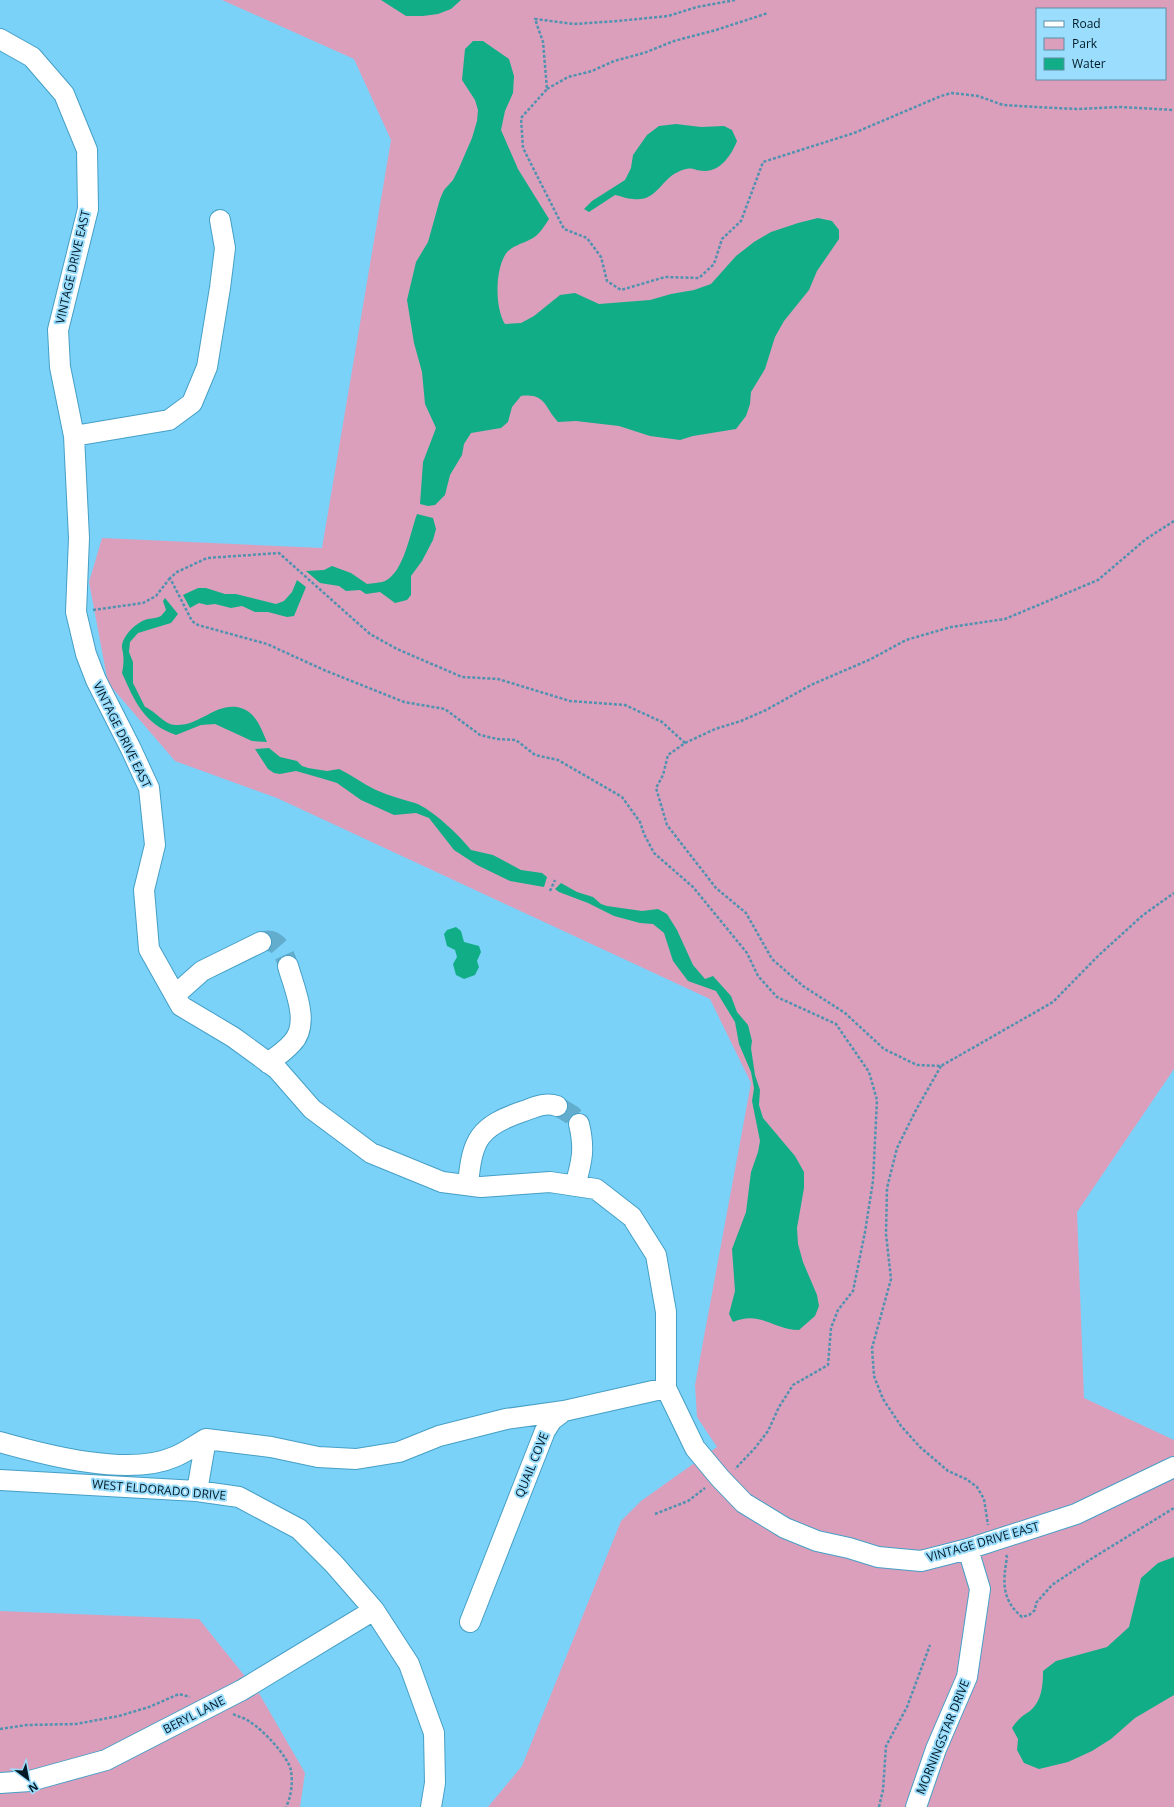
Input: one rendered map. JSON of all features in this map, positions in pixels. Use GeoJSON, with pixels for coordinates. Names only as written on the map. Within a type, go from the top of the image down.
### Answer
{"type":"FeatureCollection","features":[{"type":"Feature","properties":{"kind":"street","name":"VINTAGE DRIVE EAST"},"geometry":{"type":"LineString","coordinates":[[0,39],[32,57],[64,94],[87,150],[88,209],[58,330],[60,368],[74,436],[79,538],[76,612],[86,654],[96,680],[149,788],[155,845],[144,890],[148,949],[181,1006],[233,1037],[277,1069],[312,1109],[371,1153],[442,1182],[481,1187],[550,1182],[596,1189],[632,1217],[656,1255],[666,1312],[666,1388],[695,1448],[720,1478],[744,1503],[785,1528],[817,1541],[849,1548],[878,1557],[921,1561],[968,1549],[1076,1514],[1174,1467]]}},
{"type":"Feature","properties":{"kind":"street"},"geometry":{"type":"LineString","coordinates":[[74,436],[170,420],[192,403],[207,367],[220,288],[226,248],[220,220]]}},
{"type":"Feature","properties":{"kind":"street"},"geometry":{"type":"LineString","coordinates":[[175,995],[202,971],[261,942]]}},
{"type":"Feature","properties":{"kind":"street"},"geometry":{"type":"LineString","coordinates":[[268,1063],[293,1043],[301,1027],[300,1013],[288,966]]}},
{"type":"Feature","properties":{"kind":"street"},"geometry":{"type":"LineString","coordinates":[[468,1185],[473,1151],[478,1139],[486,1129],[497,1121],[541,1105],[552,1104],[557,1106]]}},
{"type":"Feature","properties":{"kind":"street"},"geometry":{"type":"LineString","coordinates":[[575,1186],[583,1158],[583,1146],[579,1124]]}},
{"type":"Feature","properties":{"kind":"street","name":"QUAIL COVE"},"geometry":{"type":"LineString","coordinates":[[470,1622],[545,1431],[552,1420],[564,1411],[666,1388]]}},
{"type":"Feature","properties":{"kind":"street"},"geometry":{"type":"LineString","coordinates":[[0,1442],[75,1459],[121,1465],[151,1464],[174,1458],[206,1439],[271,1448],[318,1457],[356,1459],[399,1452],[439,1436],[506,1419],[564,1411]]}},
{"type":"Feature","properties":{"kind":"street"},"geometry":{"type":"LineString","coordinates":[[197,1491],[206,1439]]}},
{"type":"Feature","properties":{"kind":"street","name":"WEST ELDORADO DRIVE"},"geometry":{"type":"LineString","coordinates":[[0,1480],[197,1491],[240,1497],[299,1529],[334,1564],[374,1610],[409,1664],[434,1733],[434,1783],[431,1807]]}},
{"type":"Feature","properties":{"kind":"street","name":"MORNINGSTAR DRIVE"},"geometry":{"type":"LineString","coordinates":[[916,1807],[936,1749],[967,1677],[980,1589],[968,1549]]}},
{"type":"Feature","properties":{"kind":"street","name":"BERYL LANE"},"geometry":{"type":"LineString","coordinates":[[0,1783],[30,1781],[106,1760],[242,1690],[374,1610]]}},
{"type":"Feature","properties":{"kind":"path"},"geometry":{"type":"LineString","coordinates":[[547,89],[543,42],[535,19],[574,24],[618,21],[668,16],[697,7],[735,0]]}},
{"type":"Feature","properties":{"kind":"path"},"geometry":{"type":"LineString","coordinates":[[768,14],[674,41],[644,53],[614,61],[592,72],[568,77],[547,89],[521,118],[523,148],[564,229],[587,238],[601,257],[607,281],[621,290],[665,277],[699,278],[714,264],[722,239],[741,221],[763,162],[854,133],[940,96],[952,93],[978,96],[1003,105],[1036,107],[1077,109],[1120,107],[1174,110]]}},
{"type":"Feature","properties":{"kind":"path"},"geometry":{"type":"LineString","coordinates":[[941,1066],[917,1065],[884,1049],[845,1013],[803,986],[772,958],[746,913],[716,888],[667,825],[656,788],[663,775],[668,755],[685,743],[715,729],[741,721],[766,710],[811,685],[871,659],[906,640],[951,627],[1005,619],[1098,580],[1146,539],[1174,521]]}},
{"type":"Feature","properties":{"kind":"path"},"geometry":{"type":"LineString","coordinates":[[76,612],[143,603],[156,596],[170,578],[177,572],[207,558],[279,553],[370,634],[397,649],[462,678],[498,678],[570,700],[626,705],[662,722],[685,743]]}},
{"type":"Feature","properties":{"kind":"path"},"geometry":{"type":"LineString","coordinates":[[170,578],[190,617],[198,626],[267,644],[324,670],[404,702],[445,709],[480,735],[497,739],[516,740],[535,755],[558,760],[622,797],[640,822],[654,854],[693,887],[747,953],[758,976],[777,997],[836,1024],[869,1072],[877,1100],[873,1181],[853,1291],[838,1310],[831,1328],[828,1364],[793,1385],[779,1407],[768,1431],[755,1448],[734,1470],[688,1501],[655,1514]]}},
{"type":"Feature","properties":{"kind":"path"},"geometry":{"type":"LineString","coordinates":[[550,891],[555,880]]}},
{"type":"Feature","properties":{"kind":"path"},"geometry":{"type":"LineString","coordinates":[[1174,893],[1137,920],[1052,1002],[941,1066],[916,1110],[898,1148],[887,1188],[886,1234],[891,1279],[872,1348],[874,1376],[883,1399],[901,1426],[920,1447],[948,1471],[966,1479],[977,1487],[984,1499],[988,1525],[1007,1557],[1004,1592],[1013,1610],[1022,1617],[1029,1615],[1035,1610],[1036,1604],[1052,1585],[1174,1508]]}},
{"type":"Feature","properties":{"kind":"path"},"geometry":{"type":"LineString","coordinates":[[879,1807],[883,1790],[886,1746],[907,1707],[930,1645]]}},
{"type":"Feature","properties":{"kind":"green space"},"geometry":{"type":"Polygon","coordinates":[[[222,0],[1174,0],[1174,1069],[1077,1212],[1084,1398],[1174,1440],[1174,1807],[488,1807],[522,1766],[621,1521],[641,1501],[717,1447],[697,1417],[695,1385],[751,1083],[710,999],[277,798],[175,761],[108,683],[89,582],[102,538],[322,548],[391,140],[354,59],[222,0]]]}},
{"type":"Feature","properties":{"kind":"green space"},"geometry":{"type":"Polygon","coordinates":[[[0,1611],[199,1619],[260,1695],[305,1773],[300,1807],[0,1807],[0,1611]]]}},
{"type":"Feature","properties":{"kind":"water"},"geometry":{"type":"Polygon","coordinates":[[[381,0],[461,0],[451,9],[438,14],[406,16],[381,0]]]}},
{"type":"Feature","properties":{"kind":"water"},"geometry":{"type":"Polygon","coordinates":[[[473,41],[483,41],[509,59],[514,76],[513,93],[505,111],[501,130],[518,169],[549,219],[536,236],[510,249],[502,262],[498,280],[498,300],[499,309],[505,324],[521,323],[534,316],[560,295],[575,293],[599,304],[650,300],[694,290],[711,284],[736,256],[754,242],[771,232],[818,218],[832,221],[839,230],[839,239],[817,271],[809,290],[784,321],[775,337],[765,369],[751,392],[750,404],[746,416],[736,429],[693,436],[680,440],[650,436],[619,426],[576,421],[558,422],[544,402],[540,399],[529,396],[521,396],[512,407],[508,422],[501,428],[471,433],[464,444],[462,455],[450,475],[445,495],[435,505],[428,506],[420,504],[423,462],[436,428],[425,404],[422,372],[414,343],[407,300],[416,262],[428,242],[440,199],[444,190],[453,180],[459,168],[472,138],[477,121],[478,110],[475,100],[462,80],[465,49],[473,41]]]}},
{"type":"Feature","properties":{"kind":"water"},"geometry":{"type":"Polygon","coordinates":[[[676,124],[701,127],[724,126],[732,130],[737,141],[729,156],[716,168],[705,171],[690,169],[683,170],[672,176],[658,190],[648,197],[631,199],[615,195],[589,212],[584,209],[592,201],[625,180],[631,168],[633,155],[647,135],[659,126],[676,124]]]}},
{"type":"Feature","properties":{"kind":"water"},"geometry":{"type":"Polygon","coordinates":[[[417,514],[433,518],[436,529],[433,540],[422,561],[411,576],[411,595],[407,600],[395,603],[380,592],[366,594],[360,590],[346,591],[339,586],[320,583],[306,571],[324,570],[332,566],[351,573],[367,584],[385,581],[392,576],[402,561],[417,514]]]}},
{"type":"Feature","properties":{"kind":"water"},"geometry":{"type":"Polygon","coordinates":[[[297,580],[306,587],[294,616],[287,617],[268,612],[255,612],[242,606],[231,608],[215,604],[207,605],[199,603],[190,608],[183,595],[198,588],[206,588],[225,594],[236,594],[276,604],[284,601],[292,592],[297,580]]]}},
{"type":"Feature","properties":{"kind":"water"},"geometry":{"type":"Polygon","coordinates":[[[165,598],[178,614],[171,623],[138,633],[130,642],[129,652],[133,662],[133,683],[145,707],[168,723],[176,725],[192,722],[221,709],[237,707],[248,711],[253,715],[267,742],[252,741],[215,724],[201,725],[176,735],[156,725],[142,711],[131,693],[122,673],[124,660],[122,643],[127,634],[135,626],[144,620],[161,616],[166,610],[163,601],[165,598]]]}},
{"type":"Feature","properties":{"kind":"water"},"geometry":{"type":"Polygon","coordinates":[[[269,748],[280,757],[297,761],[302,766],[308,768],[327,771],[339,769],[376,790],[422,806],[445,824],[471,850],[493,855],[521,870],[542,873],[547,877],[544,887],[510,881],[477,865],[454,850],[429,818],[416,813],[394,815],[361,800],[337,783],[324,779],[296,771],[280,774],[274,773],[268,769],[255,749],[269,748]]]}},
{"type":"Feature","properties":{"kind":"water"},"geometry":{"type":"Polygon","coordinates":[[[561,883],[577,892],[593,897],[601,904],[607,906],[642,911],[658,909],[667,914],[677,930],[693,965],[705,979],[713,976],[731,996],[737,1012],[748,1025],[752,1041],[751,1048],[755,1075],[760,1090],[759,1105],[763,1118],[795,1156],[804,1172],[804,1188],[797,1228],[798,1244],[803,1262],[817,1295],[819,1306],[815,1316],[799,1330],[782,1327],[759,1319],[751,1318],[733,1322],[729,1314],[735,1291],[732,1249],[746,1212],[751,1172],[760,1141],[752,1101],[754,1088],[751,1072],[739,1044],[735,1022],[716,991],[688,981],[673,961],[664,933],[653,924],[640,923],[614,916],[588,903],[559,892],[555,889],[561,883]]]}},
{"type":"Feature","properties":{"kind":"water"},"geometry":{"type":"Polygon","coordinates":[[[456,927],[461,931],[464,942],[479,946],[481,952],[477,961],[479,967],[475,975],[464,979],[456,975],[453,964],[457,957],[455,950],[447,946],[444,934],[447,930],[456,927]]]}},
{"type":"Feature","properties":{"kind":"water"},"geometry":{"type":"Polygon","coordinates":[[[1174,1557],[1174,1695],[1135,1718],[1111,1739],[1092,1751],[1068,1762],[1039,1769],[1024,1763],[1017,1750],[1018,1739],[1012,1728],[1022,1716],[1034,1707],[1037,1702],[1042,1687],[1043,1671],[1056,1661],[1107,1647],[1129,1627],[1141,1578],[1158,1563],[1174,1557]]]}},
{"type":"Feature","properties":{"kind":"tunnel"},"geometry":{"type":"LineString","coordinates":[[261,942],[272,941],[276,944],[285,956],[288,966]]}},
{"type":"Feature","properties":{"kind":"tunnel"},"geometry":{"type":"LineString","coordinates":[[557,1106],[572,1115],[579,1124]]}}]}
